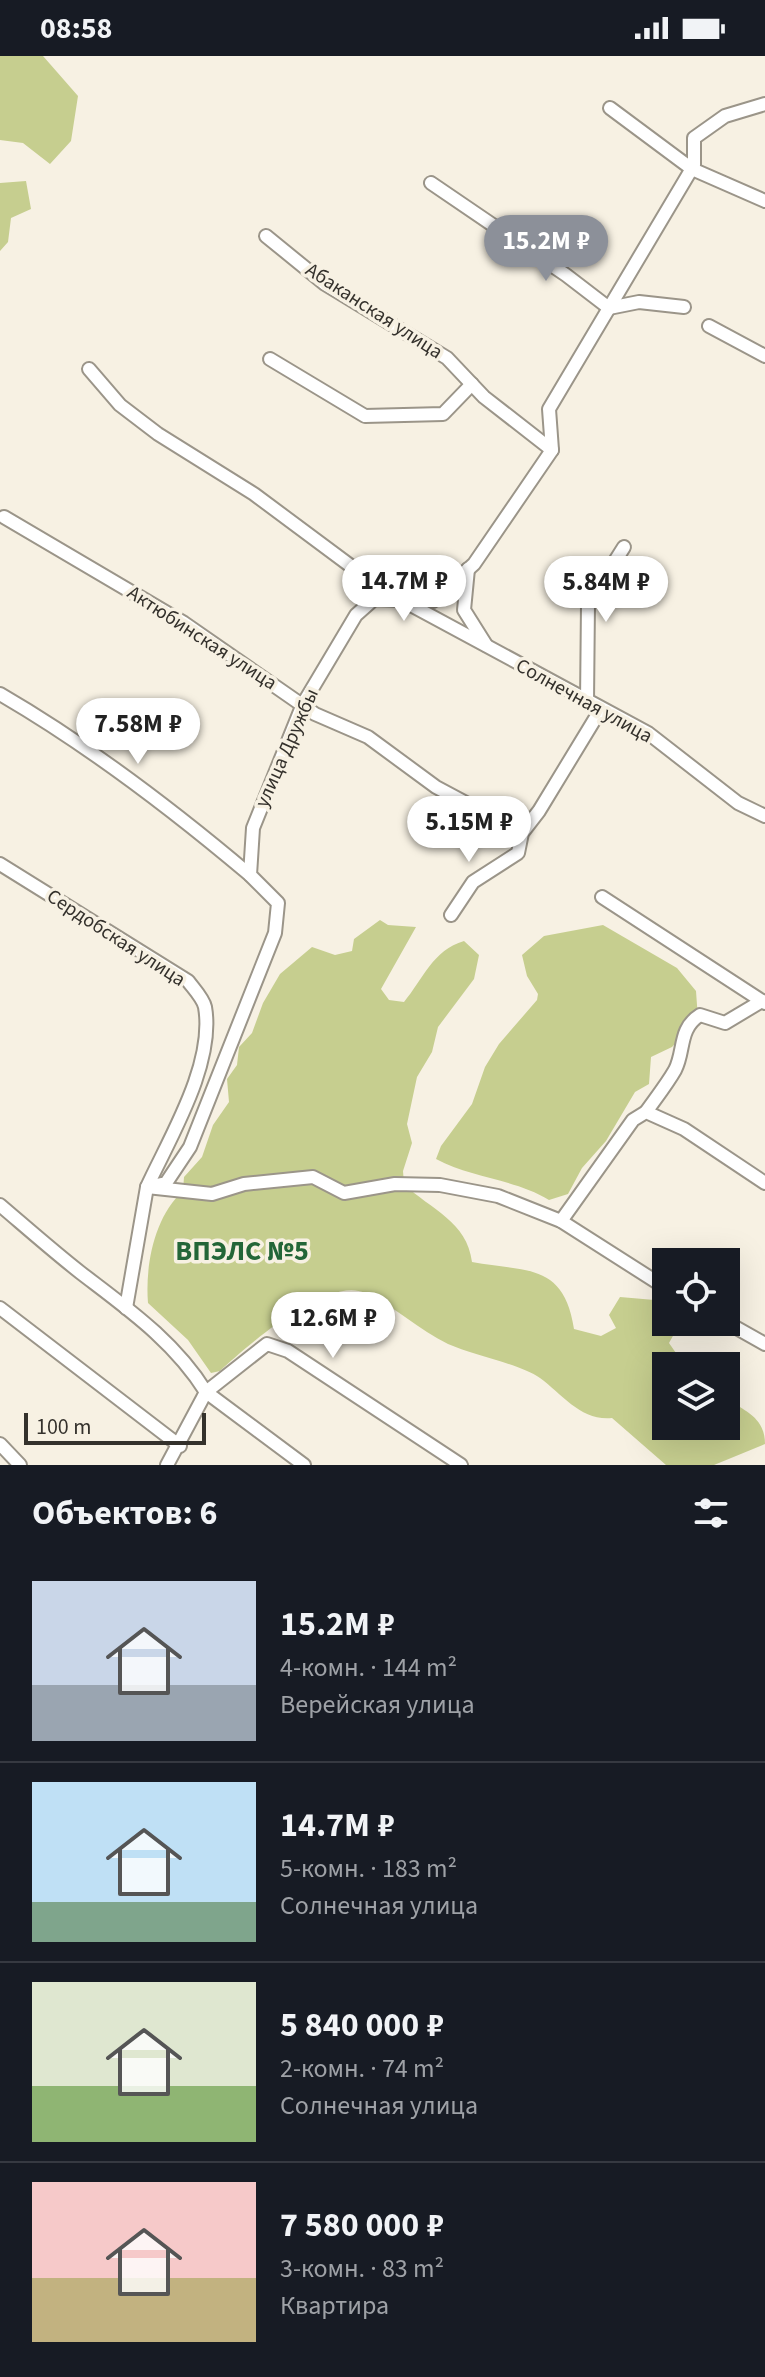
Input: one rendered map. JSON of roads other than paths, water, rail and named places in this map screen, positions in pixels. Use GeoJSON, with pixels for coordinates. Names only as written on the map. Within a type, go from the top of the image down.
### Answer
{"type":"FeatureCollection","features":[{"type":"Feature","properties":{"kind":"street"},"geometry":{"type":"LineString","coordinates":[[552,450],[549,409],[692,169],[694,138],[725,116],[765,104]]}},
{"type":"Feature","properties":{"kind":"street"},"geometry":{"type":"LineString","coordinates":[[610,108],[692,169],[765,201]]}},
{"type":"Feature","properties":{"kind":"street"},"geometry":{"type":"LineString","coordinates":[[431,183],[609,308],[639,302],[684,307]]}},
{"type":"Feature","properties":{"kind":"street","name":"Абаканская улица"},"geometry":{"type":"LineString","coordinates":[[266,236],[325,284],[447,358],[516,424],[552,450]]}},
{"type":"Feature","properties":{"kind":"street"},"geometry":{"type":"LineString","coordinates":[[709,326],[765,356]]}},
{"type":"Feature","properties":{"kind":"street"},"geometry":{"type":"LineString","coordinates":[[270,359],[365,416],[443,414],[472,384]]}},
{"type":"Feature","properties":{"kind":"street","name":"Солнечная улица"},"geometry":{"type":"LineString","coordinates":[[89,369],[120,405],[158,434],[254,494],[310,539],[400,601],[648,733],[738,803],[765,816]]}},
{"type":"Feature","properties":{"kind":"street","name":"улица Дружбы"},"geometry":{"type":"LineString","coordinates":[[250,875],[253,828],[303,704],[356,615],[374,599],[433,601],[468,569],[552,450]]}},
{"type":"Feature","properties":{"kind":"street","name":"Актюбинская улица"},"geometry":{"type":"LineString","coordinates":[[4,517],[184,623],[303,704],[368,737],[436,787],[522,833]]}},
{"type":"Feature","properties":{"kind":"street"},"geometry":{"type":"LineString","coordinates":[[587,701],[588,604],[624,547]]}},
{"type":"Feature","properties":{"kind":"street"},"geometry":{"type":"LineString","coordinates":[[468,569],[464,610],[488,648]]}},
{"type":"Feature","properties":{"kind":"street"},"geometry":{"type":"LineString","coordinates":[[0,694],[30,711],[199,832],[278,903],[275,933],[190,1147],[166,1183],[147,1187]]}},
{"type":"Feature","properties":{"kind":"street"},"geometry":{"type":"LineString","coordinates":[[451,915],[473,882],[518,853],[522,833],[539,811],[601,709]]}},
{"type":"Feature","properties":{"kind":"street","name":"Сердобская улица"},"geometry":{"type":"LineString","coordinates":[[0,864],[188,981],[205,1004],[205,1033],[193,1087],[147,1187]]}},
{"type":"Feature","properties":{"kind":"street"},"geometry":{"type":"LineString","coordinates":[[561,1221],[633,1120],[646,1112],[677,1067],[679,1044],[690,1021],[700,1015],[725,1023],[763,1002],[602,897]]}},
{"type":"Feature","properties":{"kind":"street"},"geometry":{"type":"LineString","coordinates":[[646,1112],[684,1129],[765,1183]]}},
{"type":"Feature","properties":{"kind":"street"},"geometry":{"type":"LineString","coordinates":[[147,1187],[212,1194],[244,1184],[313,1177],[344,1193],[395,1184],[440,1185],[498,1196],[561,1221],[652,1279]]}},
{"type":"Feature","properties":{"kind":"street"},"geometry":{"type":"LineString","coordinates":[[126,1308],[147,1187]]}},
{"type":"Feature","properties":{"kind":"street"},"geometry":{"type":"LineString","coordinates":[[0,1205],[154,1328],[194,1371],[206,1392],[304,1465]]}},
{"type":"Feature","properties":{"kind":"street"},"geometry":{"type":"LineString","coordinates":[[0,1308],[180,1446]]}},
{"type":"Feature","properties":{"kind":"street"},"geometry":{"type":"LineString","coordinates":[[740,1330],[765,1344]]}},
{"type":"Feature","properties":{"kind":"street"},"geometry":{"type":"LineString","coordinates":[[167,1465],[180,1446],[206,1392],[267,1344],[288,1351],[461,1465]]}},
{"type":"Feature","properties":{"kind":"street"},"geometry":{"type":"LineString","coordinates":[[0,1444],[20,1465]]}},
{"type":"Feature","properties":{"kind":"district","name":"ВПЭЛС №5"},"geometry":{"type":"Point","coordinates":[242,1251]}}]}
